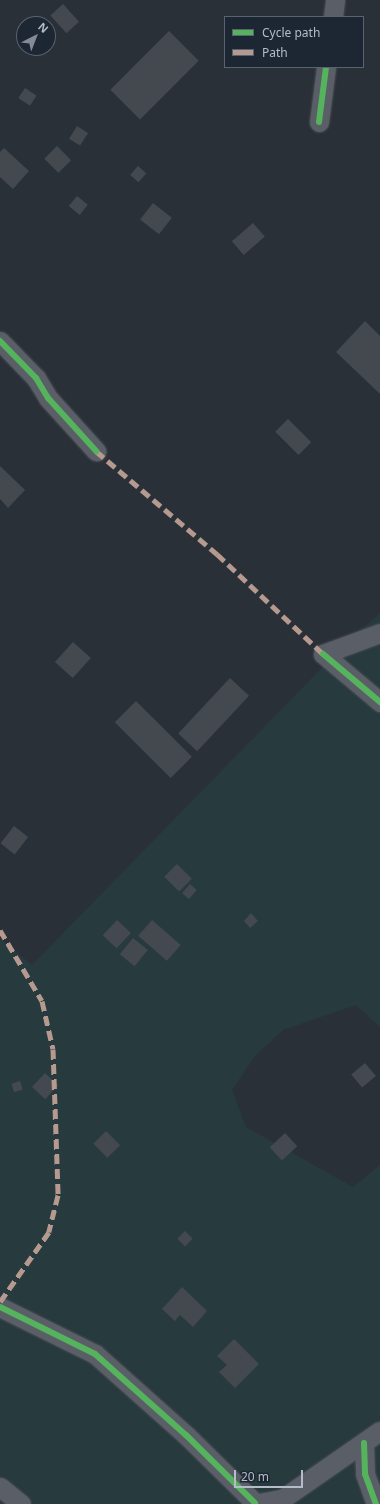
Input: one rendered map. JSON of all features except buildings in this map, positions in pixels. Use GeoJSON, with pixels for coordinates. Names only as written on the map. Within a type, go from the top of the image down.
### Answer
{"type":"FeatureCollection","features":[{"type":"Feature","properties":{"kind":"street"},"geometry":{"type":"LineString","coordinates":[[333,16],[335,0]]}},
{"type":"Feature","properties":{"kind":"street"},"geometry":{"type":"LineString","coordinates":[[319,122],[326,68]]}},
{"type":"Feature","properties":{"kind":"street"},"geometry":{"type":"LineString","coordinates":[[0,341],[36,378],[48,398],[96,451]]}},
{"type":"Feature","properties":{"kind":"street"},"geometry":{"type":"LineString","coordinates":[[380,633],[323,654],[380,702]]}},
{"type":"Feature","properties":{"kind":"street"},"geometry":{"type":"LineString","coordinates":[[0,1306],[95,1354],[186,1435],[254,1503],[284,1502],[380,1431]]}},
{"type":"Feature","properties":{"kind":"street"},"geometry":{"type":"LineString","coordinates":[[364,1443],[365,1474],[376,1504]]}},
{"type":"Feature","properties":{"kind":"street"},"geometry":{"type":"LineString","coordinates":[[0,1487],[22,1504]]}},
{"type":"Feature","properties":{"kind":"green space"},"geometry":{"type":"Polygon","coordinates":[[[380,613],[380,1027],[356,1005],[283,1030],[255,1056],[232,1090],[246,1127],[353,1187],[380,1165],[380,1504],[0,1504],[0,938],[32,965],[352,637],[380,613]]]}},
{"type":"Feature","properties":{"kind":"marked path"},"geometry":{"type":"LineString","coordinates":[[96,451],[217,554],[323,654]]}},
{"type":"Feature","properties":{"kind":"marked path"},"geometry":{"type":"LineString","coordinates":[[0,930],[42,1001],[53,1049],[58,1195],[49,1232],[0,1302]]}},
{"type":"Feature","properties":{"kind":"cycle path"},"geometry":{"type":"LineString","coordinates":[[319,122],[326,68]]}},
{"type":"Feature","properties":{"kind":"cycle path"},"geometry":{"type":"LineString","coordinates":[[0,341],[36,378],[48,398],[96,451]]}},
{"type":"Feature","properties":{"kind":"cycle path"},"geometry":{"type":"LineString","coordinates":[[323,654],[380,702]]}},
{"type":"Feature","properties":{"kind":"cycle path"},"geometry":{"type":"LineString","coordinates":[[0,1307],[95,1354],[186,1435],[255,1503]]}},
{"type":"Feature","properties":{"kind":"cycle path"},"geometry":{"type":"LineString","coordinates":[[364,1443],[365,1474],[376,1504]]}}]}
